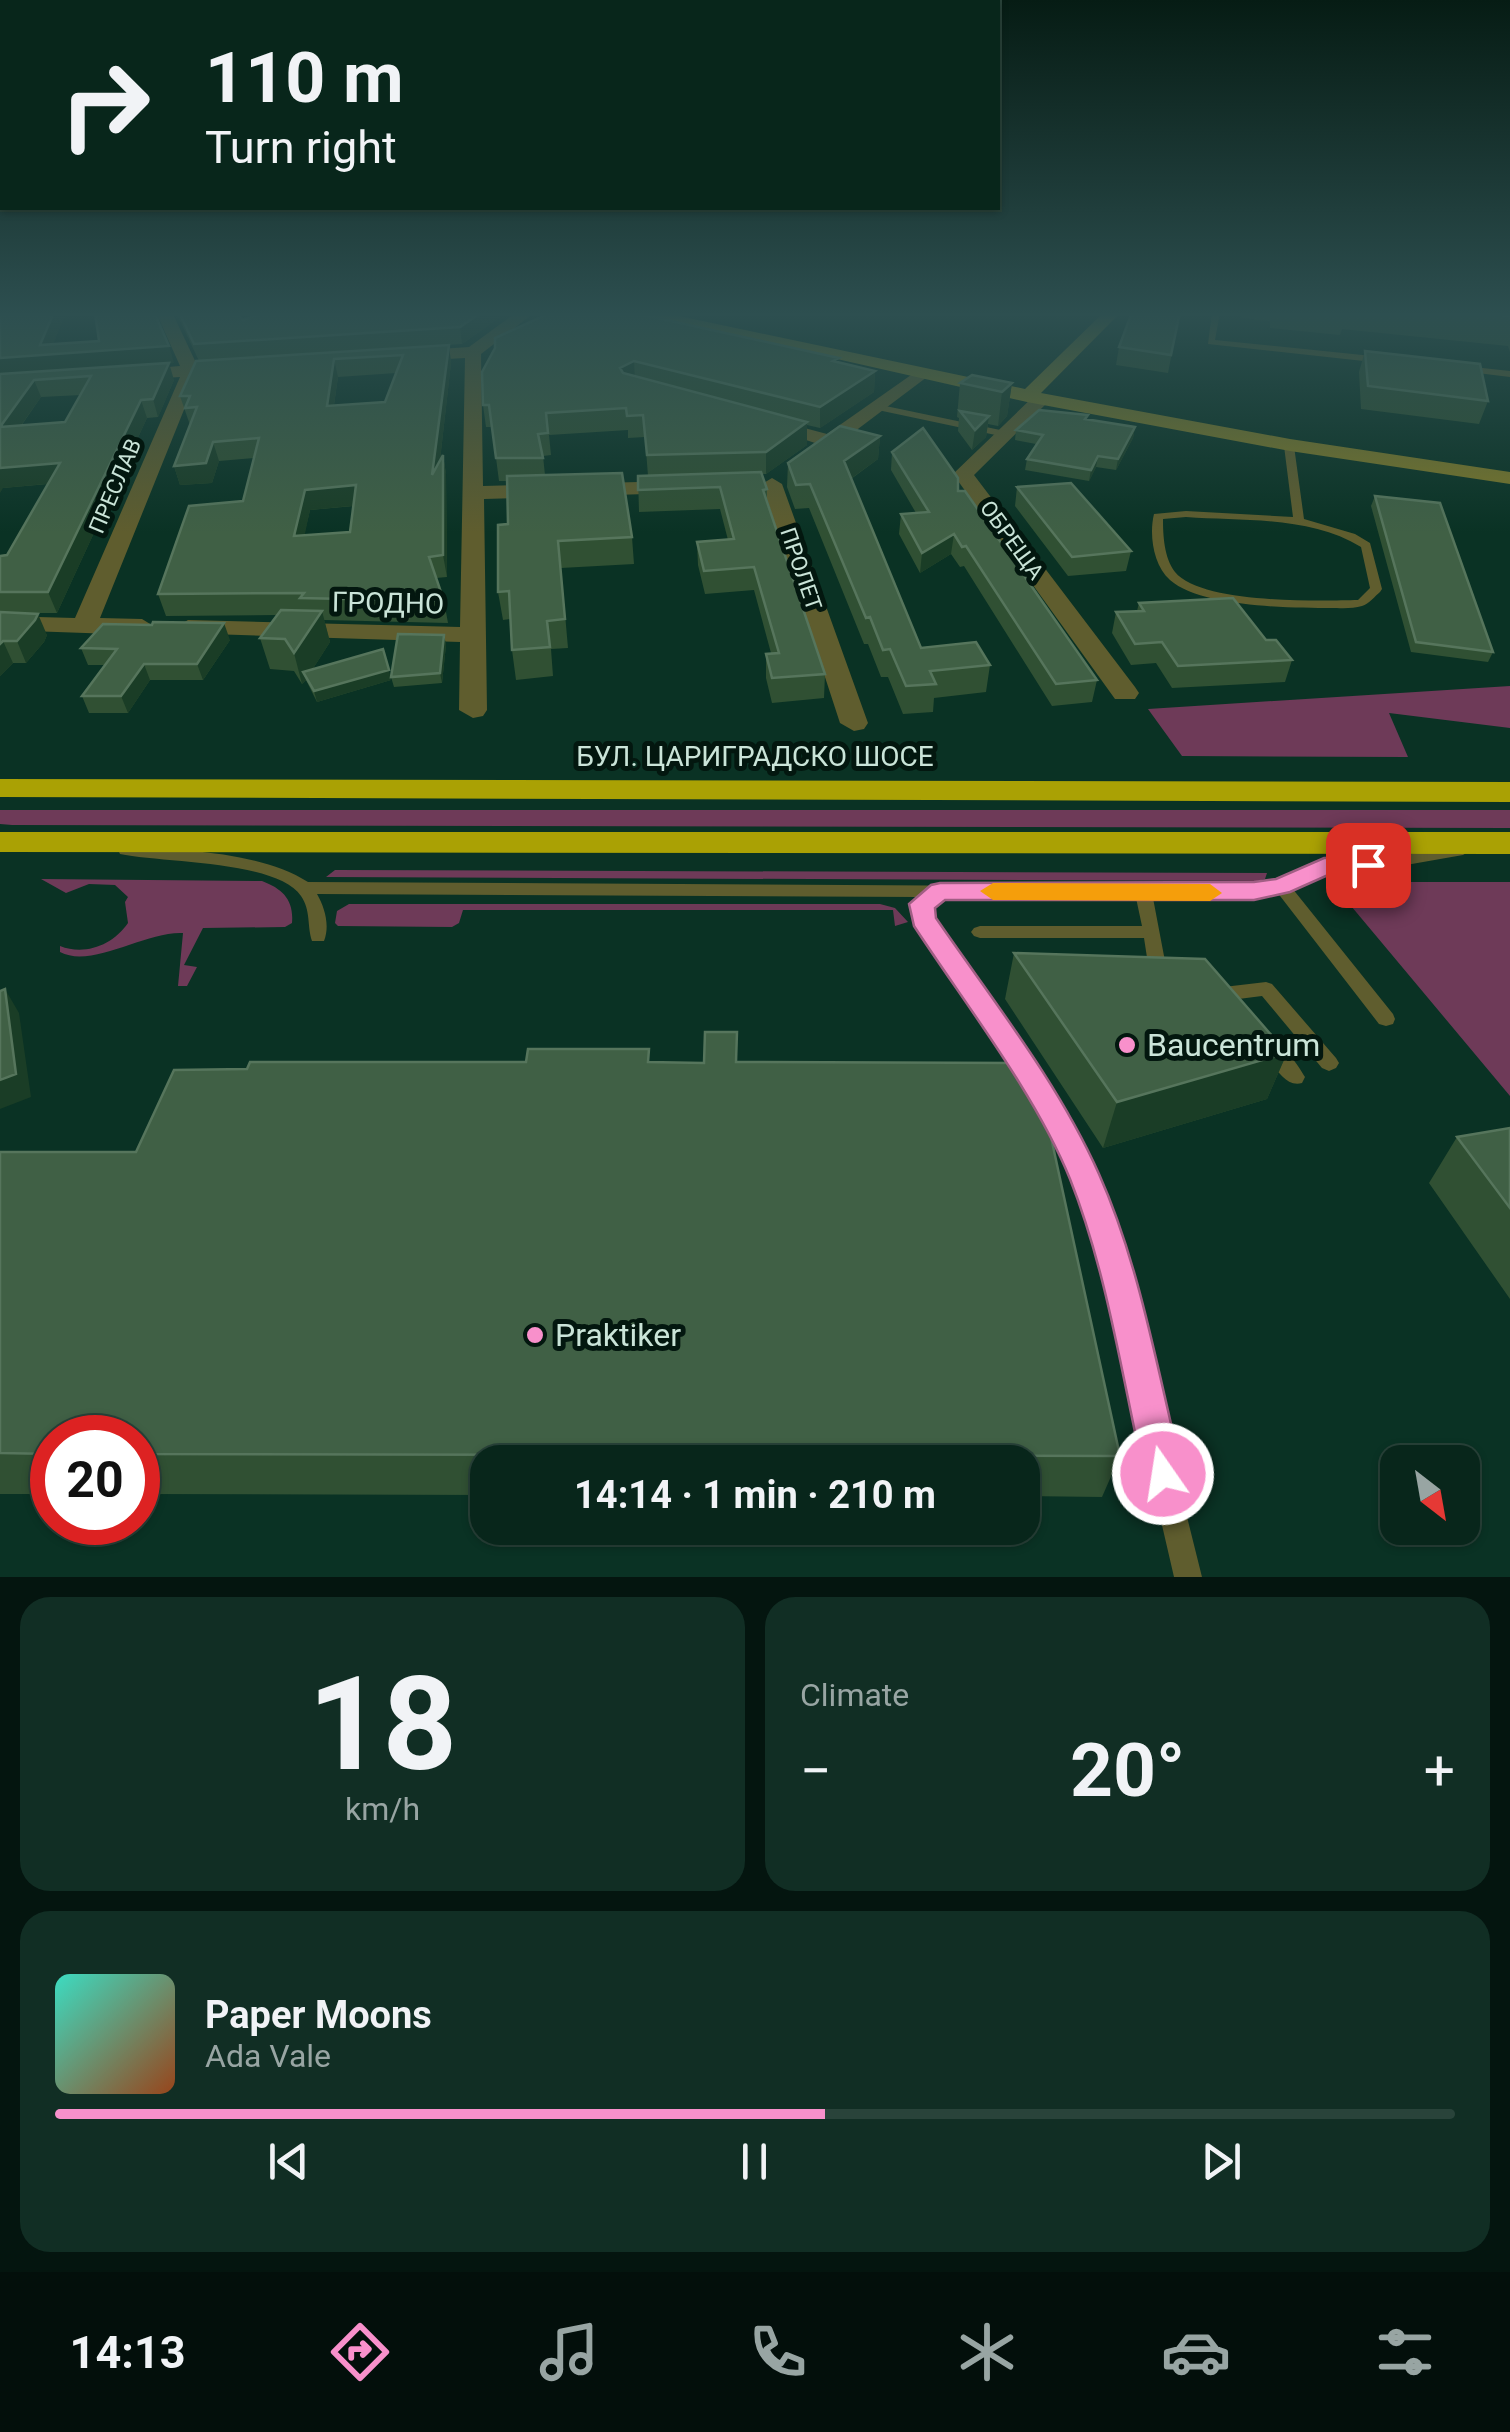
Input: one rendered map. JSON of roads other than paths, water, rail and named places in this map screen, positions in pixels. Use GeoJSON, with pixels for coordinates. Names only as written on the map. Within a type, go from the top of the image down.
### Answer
{"type":"FeatureCollection","features":[{"type":"Feature","properties":{"kind":"highway","name":"БУЛ. ЦАРИГРАДСКО ШОСЕ"},"geometry":{"type":"LineString","coordinates":[[0,788],[1510,792]]}},
{"type":"Feature","properties":{"kind":"highway"},"geometry":{"type":"LineString","coordinates":[[0,842],[1509,843]]}},
{"type":"Feature","properties":{"kind":"main road"},"geometry":{"type":"LineString","coordinates":[[978,386],[1290,446],[1510,478]]}},
{"type":"Feature","properties":{"kind":"main road"},"geometry":{"type":"LineString","coordinates":[[1034,398],[1045,386]]}},
{"type":"Feature","properties":{"kind":"street","name":"ПРЕСЛАВ"},"geometry":{"type":"LineString","coordinates":[[84,626],[185,386]]}},
{"type":"Feature","properties":{"kind":"street"},"geometry":{"type":"LineString","coordinates":[[473,386],[473,710]]}},
{"type":"Feature","properties":{"kind":"street","name":"ПРОЛЕТ"},"geometry":{"type":"LineString","coordinates":[[854,724],[778,476],[904,386]]}},
{"type":"Feature","properties":{"kind":"street","name":"ОБРЕЩА"},"geometry":{"type":"LineString","coordinates":[[1034,398],[1005,434],[963,474],[1125,693]]}},
{"type":"Feature","properties":{"kind":"street"},"geometry":{"type":"LineString","coordinates":[[741,418],[830,440]]}},
{"type":"Feature","properties":{"kind":"street"},"geometry":{"type":"LineString","coordinates":[[473,494],[692,486]]}},
{"type":"Feature","properties":{"kind":"street","name":"ГРОДНО"},"geometry":{"type":"LineString","coordinates":[[0,623],[475,636]]}},
{"type":"Feature","properties":{"kind":"lane"},"geometry":{"type":"LineString","coordinates":[[876,407],[1005,434]]}},
{"type":"Feature","properties":{"kind":"lane"},"geometry":{"type":"LineString","coordinates":[[1290,446],[1298,521]]}},
{"type":"Feature","properties":{"kind":"lane"},"geometry":{"type":"LineString","coordinates":[[1158,516],[1298,521],[1351,536],[1366,545],[1376,588],[1361,603],[1330,605],[1213,594],[1186,586],[1170,574],[1157,537],[1158,516]]}},
{"type":"Feature","properties":{"kind":"lane"},"geometry":{"type":"LineString","coordinates":[[62,842],[278,872],[304,888],[316,910],[318,938]]}},
{"type":"Feature","properties":{"kind":"lane"},"geometry":{"type":"LineString","coordinates":[[304,888],[1221,893],[1281,886],[1324,866],[1389,863],[1509,843]]}},
{"type":"Feature","properties":{"kind":"lane"},"geometry":{"type":"LineString","coordinates":[[1281,886],[1386,1020]]}},
{"type":"Feature","properties":{"kind":"lane"},"geometry":{"type":"LineString","coordinates":[[940,891],[925,900],[920,910],[1059,1123],[1106,1236],[1188,1577]]}},
{"type":"Feature","properties":{"kind":"lane"},"geometry":{"type":"LineString","coordinates":[[1143,892],[1158,979]]}},
{"type":"Feature","properties":{"kind":"lane"},"geometry":{"type":"LineString","coordinates":[[980,932],[1152,932]]}},
{"type":"Feature","properties":{"kind":"lane"},"geometry":{"type":"LineString","coordinates":[[1203,991],[1232,1001],[1266,989],[1329,1062]]}},
{"type":"Feature","properties":{"kind":"lane"},"geometry":{"type":"LineString","coordinates":[[1261,1036],[1296,1077]]}},
{"type":"Feature","properties":{"kind":"place","name":"Baucentrum"},"geometry":{"type":"Point","coordinates":[1127,1045]}},
{"type":"Feature","properties":{"kind":"place","name":"Praktiker"},"geometry":{"type":"Point","coordinates":[535,1335]}}]}
